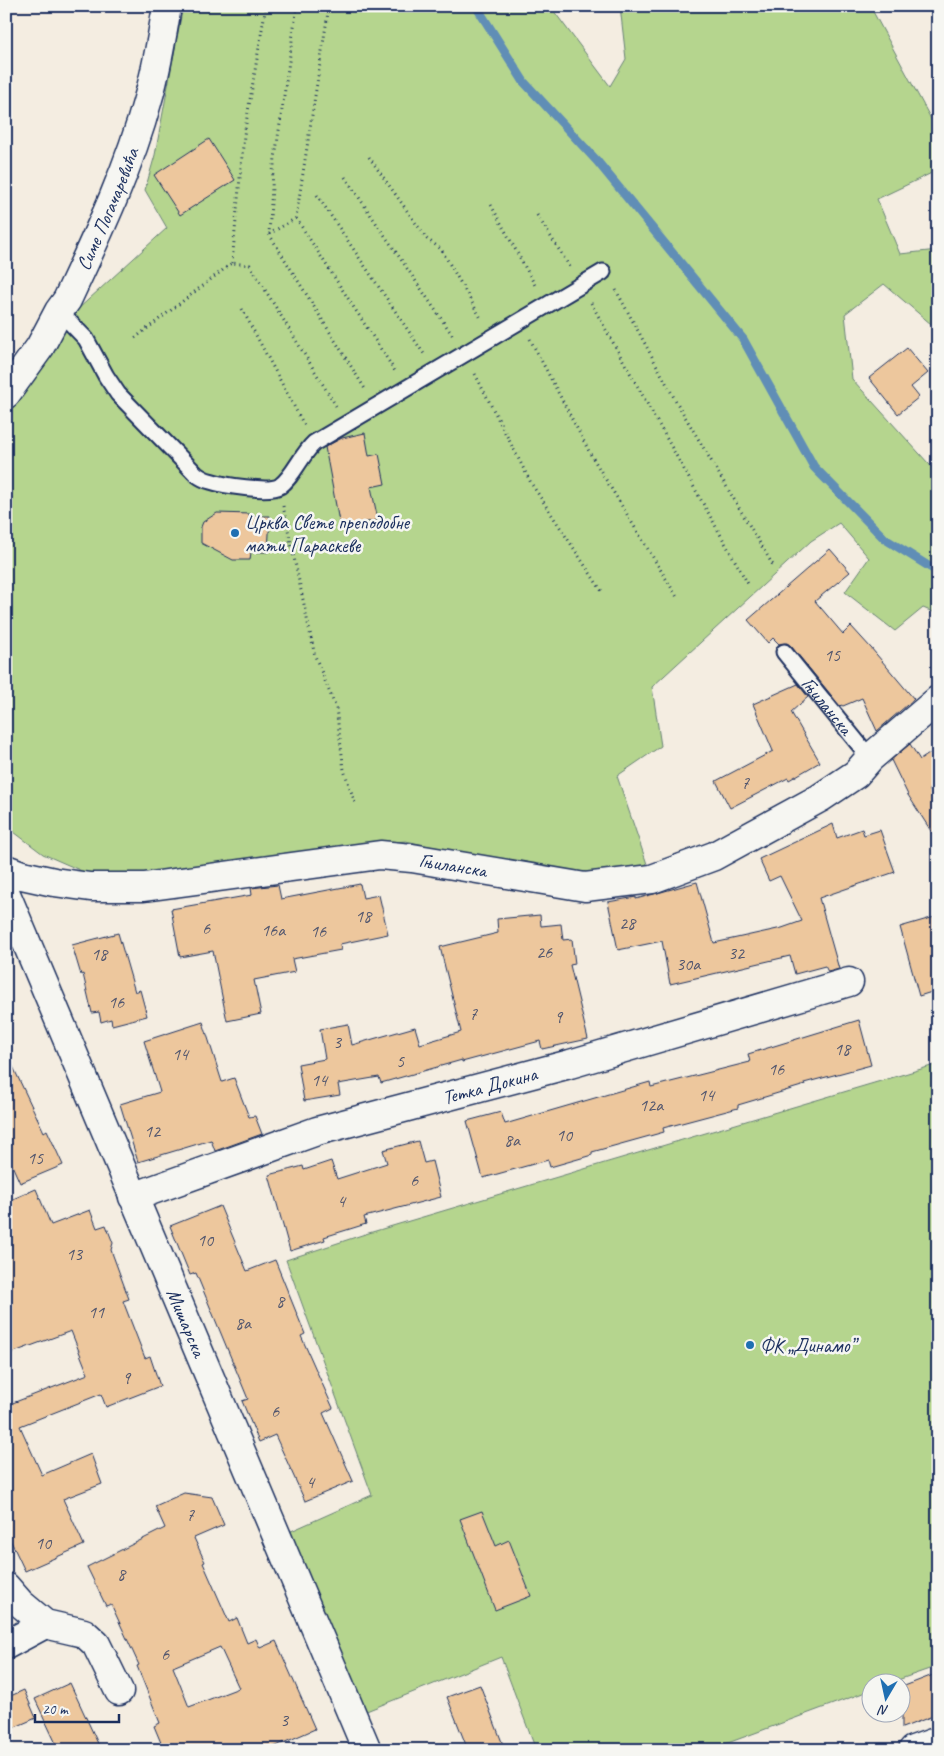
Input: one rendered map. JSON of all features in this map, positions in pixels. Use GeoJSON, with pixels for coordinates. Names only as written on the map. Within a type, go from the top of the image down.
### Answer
{"type":"FeatureCollection","features":[{"type":"Feature","properties":{"kind":"street","name":"Симе Погачаревића"},"geometry":{"type":"LineString","coordinates":[[6,394],[40,347],[59,311],[68,300],[133,149],[158,58],[167,6]]}},
{"type":"Feature","properties":{"kind":"street","name":"Гњиланска"},"geometry":{"type":"LineString","coordinates":[[6,869],[22,875],[54,882],[90,887],[144,887],[380,855],[412,858],[585,888],[652,879],[714,856],[820,798],[856,774],[870,758],[938,700]]}},
{"type":"Feature","properties":{"kind":"street","name":"Мишарска"},"geometry":{"type":"LineString","coordinates":[[6,894],[367,1750]]}},
{"type":"Feature","properties":{"kind":"street","name":"Тетка Докина"},"geometry":{"type":"LineString","coordinates":[[133,1196],[317,1131],[570,1064],[849,982]]}},
{"type":"Feature","properties":{"kind":"street"},"geometry":{"type":"LineString","coordinates":[[6,1587],[20,1603],[45,1624],[84,1633],[96,1644],[119,1691]]}},
{"type":"Feature","properties":{"kind":"street"},"geometry":{"type":"LineString","coordinates":[[6,1645],[45,1624]]}},
{"type":"Feature","properties":{"kind":"street"},"geometry":{"type":"LineString","coordinates":[[913,1750],[938,1741]]}},
{"type":"Feature","properties":{"kind":"lane"},"geometry":{"type":"LineString","coordinates":[[59,311],[86,339],[118,394],[196,474],[208,481],[269,489],[279,486],[314,443],[603,272]]}},
{"type":"Feature","properties":{"kind":"lane","name":"Гњиланска"},"geometry":{"type":"LineString","coordinates":[[784,652],[870,758]]}},
{"type":"Feature","properties":{"kind":"path"},"geometry":{"type":"LineString","coordinates":[[232,263],[244,135],[266,6]]}},
{"type":"Feature","properties":{"kind":"path"},"geometry":{"type":"LineString","coordinates":[[297,6],[273,172],[269,234],[376,406]]}},
{"type":"Feature","properties":{"kind":"path"},"geometry":{"type":"LineString","coordinates":[[329,6],[296,218],[406,389]]}},
{"type":"Feature","properties":{"kind":"path"},"geometry":{"type":"LineString","coordinates":[[369,157],[427,240],[442,249],[492,338]]}},
{"type":"Feature","properties":{"kind":"path"},"geometry":{"type":"LineString","coordinates":[[345,177],[465,354],[531,483],[603,593]]}},
{"type":"Feature","properties":{"kind":"path"},"geometry":{"type":"LineString","coordinates":[[317,195],[435,371]]}},
{"type":"Feature","properties":{"kind":"path"},"geometry":{"type":"LineString","coordinates":[[492,205],[546,306]]}},
{"type":"Feature","properties":{"kind":"path"},"geometry":{"type":"LineString","coordinates":[[537,215],[581,285],[748,584]]}},
{"type":"Feature","properties":{"kind":"path"},"geometry":{"type":"LineString","coordinates":[[269,234],[296,218]]}},
{"type":"Feature","properties":{"kind":"path"},"geometry":{"type":"LineString","coordinates":[[135,338],[232,263],[250,265],[346,424]]}},
{"type":"Feature","properties":{"kind":"path"},"geometry":{"type":"LineString","coordinates":[[603,272],[607,274],[677,403],[774,567]]}},
{"type":"Feature","properties":{"kind":"path"},"geometry":{"type":"LineString","coordinates":[[242,309],[314,443]]}},
{"type":"Feature","properties":{"kind":"path"},"geometry":{"type":"LineString","coordinates":[[520,321],[591,455],[677,596]]}},
{"type":"Feature","properties":{"kind":"path"},"geometry":{"type":"LineString","coordinates":[[279,486],[313,647],[336,708],[344,770],[356,806]]}},
{"type":"Feature","properties":{"kind":"green space"},"geometry":{"type":"Polygon","coordinates":[[[183,6],[550,6],[610,86],[626,59],[620,6],[870,6],[938,132],[938,170],[877,199],[900,254],[938,250],[938,330],[884,284],[845,314],[852,379],[938,474],[938,614],[923,608],[895,631],[845,592],[869,558],[839,523],[811,541],[652,687],[661,746],[617,776],[648,867],[564,876],[406,841],[358,845],[140,880],[91,875],[43,854],[6,826],[6,410],[77,310],[167,228],[145,190],[155,155],[183,6]]]}},
{"type":"Feature","properties":{"kind":"green space"},"geometry":{"type":"Polygon","coordinates":[[[938,1064],[938,1666],[912,1675],[862,1674],[862,1693],[709,1750],[536,1750],[501,1657],[364,1712],[289,1532],[372,1495],[286,1260],[362,1235],[938,1064]]]}},
{"type":"Feature","properties":{"kind":"building"},"geometry":{"type":"Polygon","coordinates":[[[209,139],[235,180],[180,215],[154,175],[209,139]]]}},
{"type":"Feature","properties":{"kind":"building"},"geometry":{"type":"Polygon","coordinates":[[[907,348],[928,373],[911,387],[919,397],[898,414],[869,378],[907,348]]]}},
{"type":"Feature","properties":{"kind":"building"},"geometry":{"type":"Polygon","coordinates":[[[365,433],[369,456],[379,454],[385,484],[371,487],[378,520],[340,527],[325,447],[342,438],[365,433]]]}},
{"type":"Feature","properties":{"kind":"building","name":"Црква Свете преподобне мати Параскеве"},"geometry":{"type":"Polygon","coordinates":[[[217,513],[270,516],[268,552],[251,552],[250,560],[233,560],[201,543],[201,527],[203,522],[217,513]]]}},
{"type":"Feature","properties":{"kind":"building"},"geometry":{"type":"Polygon","coordinates":[[[830,549],[850,572],[815,601],[843,634],[851,626],[914,699],[877,731],[862,698],[840,706],[791,646],[787,643],[779,644],[773,638],[768,643],[748,620],[830,549]]]}},
{"type":"Feature","properties":{"kind":"building"},"geometry":{"type":"Polygon","coordinates":[[[798,684],[808,697],[791,712],[820,762],[789,780],[788,778],[730,808],[716,781],[773,751],[753,704],[798,684]]]}},
{"type":"Feature","properties":{"kind":"building"},"geometry":{"type":"Polygon","coordinates":[[[910,744],[920,760],[938,748],[938,783],[929,789],[938,808],[938,842],[908,795],[891,760],[910,744]]]}},
{"type":"Feature","properties":{"kind":"building"},"geometry":{"type":"Polygon","coordinates":[[[833,824],[837,838],[862,829],[864,835],[880,830],[895,872],[819,898],[839,969],[828,972],[825,966],[795,974],[790,956],[670,984],[662,941],[618,950],[608,902],[636,897],[636,899],[697,882],[714,943],[782,928],[802,921],[780,876],[769,881],[759,859],[833,824]]]}},
{"type":"Feature","properties":{"kind":"building"},"geometry":{"type":"Polygon","coordinates":[[[360,884],[363,898],[379,895],[388,934],[340,944],[341,950],[292,959],[295,972],[254,980],[261,1014],[227,1021],[213,951],[180,957],[171,909],[252,895],[251,888],[278,885],[281,899],[360,884]]]}},
{"type":"Feature","properties":{"kind":"building"},"geometry":{"type":"Polygon","coordinates":[[[540,915],[541,926],[561,924],[563,940],[572,939],[575,964],[570,965],[588,1039],[542,1049],[540,1041],[462,1062],[462,1060],[381,1083],[379,1077],[338,1084],[340,1095],[304,1101],[298,1064],[325,1059],[320,1029],[348,1024],[352,1045],[415,1027],[420,1044],[461,1032],[440,947],[498,933],[497,919],[540,915]]]}},
{"type":"Feature","properties":{"kind":"building"},"geometry":{"type":"Polygon","coordinates":[[[938,916],[938,990],[919,996],[900,927],[938,916]]]}},
{"type":"Feature","properties":{"kind":"building"},"geometry":{"type":"Polygon","coordinates":[[[118,933],[135,992],[140,990],[147,1016],[112,1025],[111,1019],[101,1022],[99,1012],[92,1013],[83,974],[81,975],[72,945],[118,933]]]}},
{"type":"Feature","properties":{"kind":"building"},"geometry":{"type":"Polygon","coordinates":[[[859,1020],[871,1065],[804,1083],[805,1085],[738,1105],[738,1108],[663,1128],[664,1132],[592,1152],[592,1155],[550,1167],[548,1160],[483,1178],[467,1121],[501,1112],[505,1124],[650,1082],[651,1087],[750,1062],[748,1054],[859,1020]]]}},
{"type":"Feature","properties":{"kind":"building"},"geometry":{"type":"Polygon","coordinates":[[[203,1022],[222,1082],[234,1078],[249,1117],[255,1116],[262,1134],[215,1151],[211,1140],[138,1162],[120,1104],[160,1092],[144,1041],[203,1022]]]}},
{"type":"Feature","properties":{"kind":"building"},"geometry":{"type":"Polygon","coordinates":[[[6,1052],[44,1132],[47,1130],[63,1165],[20,1183],[6,1152],[6,1052]]]}},
{"type":"Feature","properties":{"kind":"building"},"geometry":{"type":"Polygon","coordinates":[[[418,1141],[424,1163],[432,1161],[441,1197],[364,1217],[366,1224],[324,1237],[325,1240],[290,1251],[269,1175],[303,1166],[304,1170],[331,1161],[337,1179],[387,1163],[383,1150],[418,1141]]]}},
{"type":"Feature","properties":{"kind":"building"},"geometry":{"type":"Polygon","coordinates":[[[36,1189],[51,1225],[90,1210],[97,1228],[106,1225],[113,1243],[111,1250],[129,1299],[123,1301],[145,1358],[150,1356],[160,1386],[106,1407],[101,1394],[20,1426],[42,1475],[91,1454],[102,1484],[63,1499],[84,1545],[25,1571],[6,1531],[6,1395],[10,1404],[88,1374],[71,1331],[6,1355],[6,1202],[36,1189]]]}},
{"type":"Feature","properties":{"kind":"building"},"geometry":{"type":"Polygon","coordinates":[[[220,1206],[247,1271],[275,1260],[305,1334],[301,1336],[333,1408],[323,1413],[353,1481],[305,1501],[275,1435],[259,1442],[242,1401],[248,1399],[196,1273],[190,1275],[170,1226],[220,1206]]]}},
{"type":"Feature","properties":{"kind":"building"},"geometry":{"type":"Polygon","coordinates":[[[184,1493],[212,1497],[224,1525],[194,1538],[229,1622],[237,1618],[247,1643],[256,1639],[260,1648],[276,1641],[315,1729],[267,1750],[164,1750],[154,1726],[160,1723],[137,1666],[139,1665],[111,1604],[106,1606],[87,1567],[165,1528],[155,1506],[184,1493]],[[220,1647],[173,1667],[189,1707],[239,1688],[220,1647]]]}},
{"type":"Feature","properties":{"kind":"building"},"geometry":{"type":"Polygon","coordinates":[[[482,1511],[496,1546],[509,1540],[531,1596],[495,1610],[460,1519],[482,1511]]]}},
{"type":"Feature","properties":{"kind":"building"},"geometry":{"type":"Polygon","coordinates":[[[938,1673],[938,1714],[902,1728],[902,1724],[912,1724],[912,1683],[938,1673]]]}},
{"type":"Feature","properties":{"kind":"building"},"geometry":{"type":"Polygon","coordinates":[[[70,1683],[101,1750],[59,1750],[35,1699],[70,1683]]]}},
{"type":"Feature","properties":{"kind":"building"},"geometry":{"type":"Polygon","coordinates":[[[480,1685],[505,1750],[468,1750],[447,1697],[480,1685]]]}},
{"type":"Feature","properties":{"kind":"building"},"geometry":{"type":"Polygon","coordinates":[[[24,1690],[36,1718],[6,1731],[6,1698],[24,1690]]]}},
{"type":"Feature","properties":{"kind":"waterway"},"geometry":{"type":"LineString","coordinates":[[476,6],[524,82],[597,161],[743,339],[814,467],[885,539],[938,572]]}},
{"type":"Feature","properties":{"kind":"place","name":"Црква Свете преподобне мати Параскеве"},"geometry":{"type":"Point","coordinates":[235,533]}},
{"type":"Feature","properties":{"kind":"place","name":"ФК „Динамо”"},"geometry":{"type":"Point","coordinates":[750,1345]}}]}
